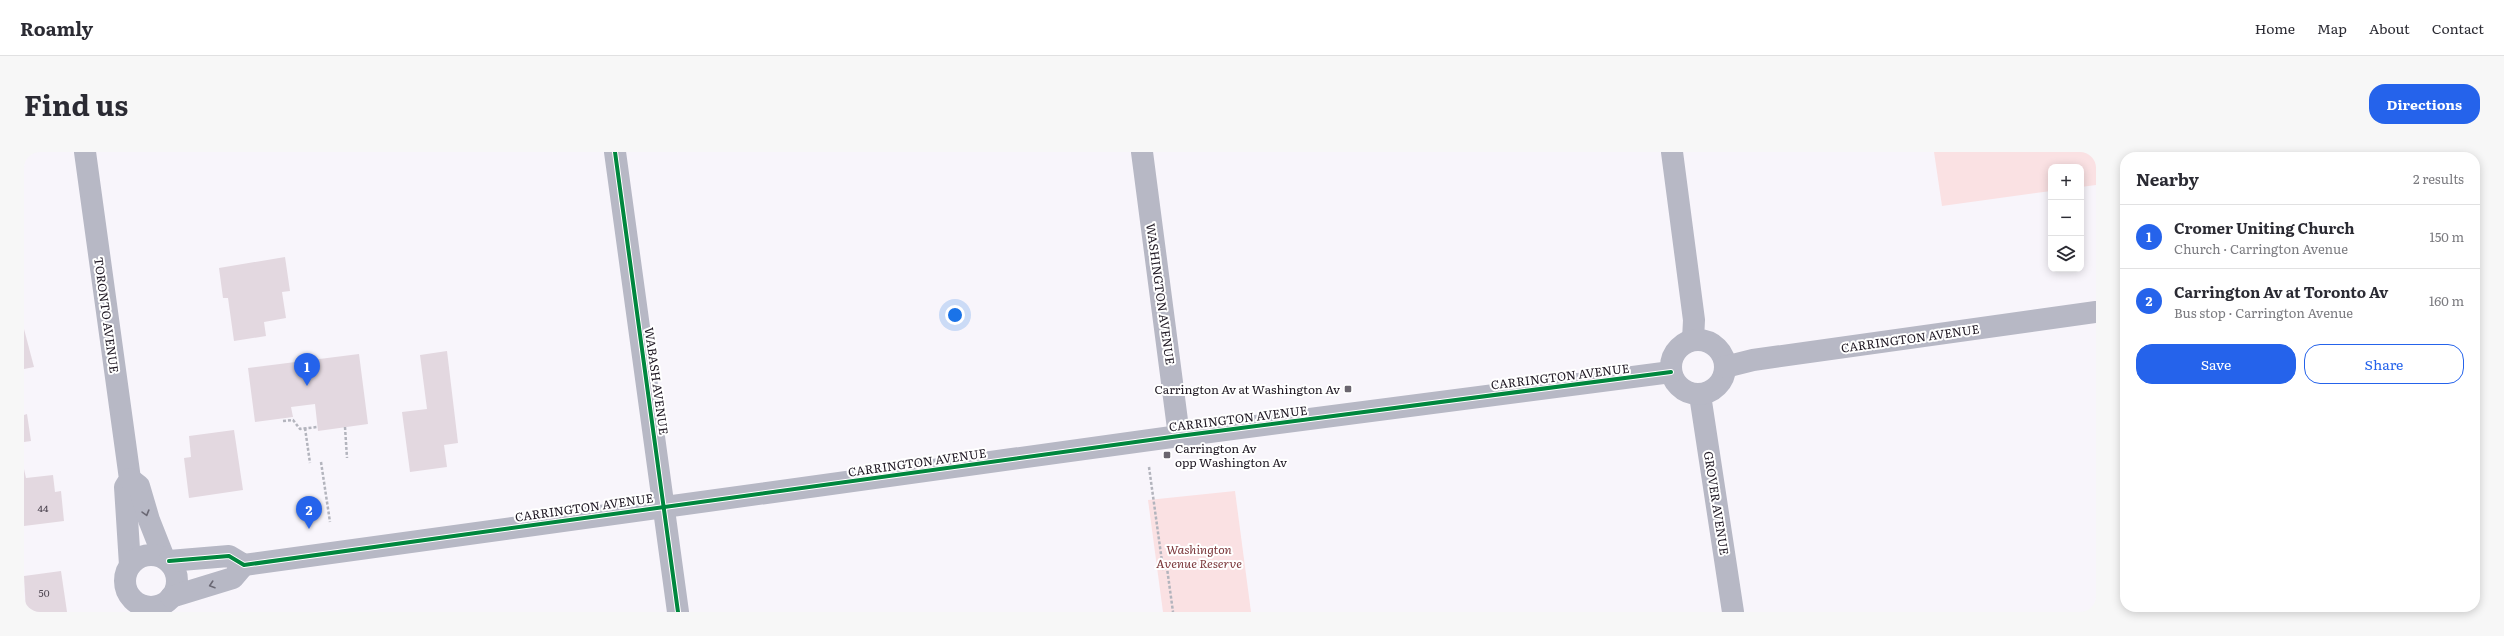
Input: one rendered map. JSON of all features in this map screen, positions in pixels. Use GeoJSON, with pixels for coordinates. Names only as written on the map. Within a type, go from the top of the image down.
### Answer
{"type":"FeatureCollection","features":[{"type":"Feature","properties":{"kind":"street","name":"TORONTO AVENUE"},"geometry":{"type":"LineString","coordinates":[[85,152],[130,479],[125,487],[130,565]]}},
{"type":"Feature","properties":{"kind":"street","name":"WABASH AVENUE"},"geometry":{"type":"LineString","coordinates":[[616,152],[678,612]]}},
{"type":"Feature","properties":{"kind":"street","name":"WASHINGTON AVENUE"},"geometry":{"type":"LineString","coordinates":[[1142,152],[1179,436]]}},
{"type":"Feature","properties":{"kind":"street"},"geometry":{"type":"LineString","coordinates":[[1672,152],[1694,320],[1693,340]]}},
{"type":"Feature","properties":{"kind":"street","name":"CARRINGTON AVENUE"},"geometry":{"type":"LineString","coordinates":[[1725,367],[1753,360],[2096,312]]}},
{"type":"Feature","properties":{"kind":"street"},"geometry":{"type":"LineString","coordinates":[[1693,340],[1712,343],[1719,349],[1725,367],[1724,375],[1715,388],[1700,395],[1684,391],[1678,386],[1670,372],[1673,354],[1685,342],[1693,340]]}},
{"type":"Feature","properties":{"kind":"street","name":"CARRINGTON AVENUE"},"geometry":{"type":"LineString","coordinates":[[244,565],[1179,436],[1670,372]]}},
{"type":"Feature","properties":{"kind":"street","name":"GROVER AVENUE"},"geometry":{"type":"LineString","coordinates":[[1700,395],[1733,612]]}},
{"type":"Feature","properties":{"kind":"street","name":"TORONTO AVENUE"},"geometry":{"type":"LineString","coordinates":[[130,479],[139,486],[149,520],[167,559]]}},
{"type":"Feature","properties":{"kind":"street"},"geometry":{"type":"LineString","coordinates":[[155,554],[167,559],[229,556],[244,565],[233,578],[168,604],[149,607],[134,606],[125,585],[125,572],[136,558],[145,555],[155,554]]}},
{"type":"Feature","properties":{"kind":"street"},"geometry":{"type":"LineString","coordinates":[[167,559],[176,570],[177,582],[168,604]]}},
{"type":"Feature","properties":{"kind":"path"},"geometry":{"type":"LineString","coordinates":[[283,421],[293,420],[300,429],[317,427]]}},
{"type":"Feature","properties":{"kind":"path"},"geometry":{"type":"LineString","coordinates":[[345,427],[347,458]]}},
{"type":"Feature","properties":{"kind":"path"},"geometry":{"type":"LineString","coordinates":[[305,428],[310,464]]}},
{"type":"Feature","properties":{"kind":"path"},"geometry":{"type":"LineString","coordinates":[[321,462],[330,522]]}},
{"type":"Feature","properties":{"kind":"path"},"geometry":{"type":"LineString","coordinates":[[1148,467],[1163,569],[1168,568],[1173,612]]}},
{"type":"Feature","properties":{"kind":"green space"},"geometry":{"type":"Polygon","coordinates":[[[1934,152],[2096,152],[2096,185],[2084,187],[2084,164],[2048,164],[2048,191],[1942,206],[1934,152]]]}},
{"type":"Feature","properties":{"kind":"green space","name":"Washington Avenue Reserve"},"geometry":{"type":"Polygon","coordinates":[[[1235,491],[1251,612],[1163,612],[1148,500],[1235,491]]]}},
{"type":"Feature","properties":{"kind":"building"},"geometry":{"type":"Polygon","coordinates":[[[285,257],[290,291],[282,292],[286,318],[264,322],[266,336],[234,341],[228,298],[223,298],[219,268],[285,257]]]}},
{"type":"Feature","properties":{"kind":"building"},"geometry":{"type":"Polygon","coordinates":[[[24,329],[34,367],[24,369],[24,329]]]}},
{"type":"Feature","properties":{"kind":"building"},"geometry":{"type":"Polygon","coordinates":[[[447,351],[458,443],[444,445],[447,467],[410,472],[402,412],[427,409],[420,355],[447,351]]]}},
{"type":"Feature","properties":{"kind":"building"},"geometry":{"type":"Polygon","coordinates":[[[359,354],[368,424],[318,431],[315,404],[291,407],[293,417],[255,422],[248,368],[359,354]]]}},
{"type":"Feature","properties":{"kind":"building"},"geometry":{"type":"Polygon","coordinates":[[[27,414],[31,441],[24,442],[24,415],[27,414]]]}},
{"type":"Feature","properties":{"kind":"building"},"geometry":{"type":"Polygon","coordinates":[[[234,430],[243,490],[189,498],[184,458],[191,457],[189,436],[234,430]]]}},
{"type":"Feature","properties":{"kind":"building"},"geometry":{"type":"Polygon","coordinates":[[[24,469],[26,478],[53,475],[55,492],[61,491],[64,521],[24,526],[24,469]]]}},
{"type":"Feature","properties":{"kind":"building"},"geometry":{"type":"Polygon","coordinates":[[[61,571],[67,612],[26,612],[24,576],[61,571]]]}},
{"type":"Feature","properties":{"kind":"cycle path"},"geometry":{"type":"LineString","coordinates":[[615,152],[678,612]]}},
{"type":"Feature","properties":{"kind":"cycle path"},"geometry":{"type":"LineString","coordinates":[[169,561],[229,556],[244,565],[1179,436],[1671,372]]}},
{"type":"Feature","properties":{"kind":"place","name":"Cromer Uniting Church"},"geometry":{"type":"Point","coordinates":[307,386]}},
{"type":"Feature","properties":{"kind":"place","name":"Carrington Av at Washington Av"},"geometry":{"type":"Point","coordinates":[1348,389]}},
{"type":"Feature","properties":{"kind":"place","name":"Carrington Av opp Washington Av"},"geometry":{"type":"Point","coordinates":[1167,455]}},
{"type":"Feature","properties":{"kind":"place","name":"Carrington Av at Toronto Av"},"geometry":{"type":"Point","coordinates":[309,529]}}]}
